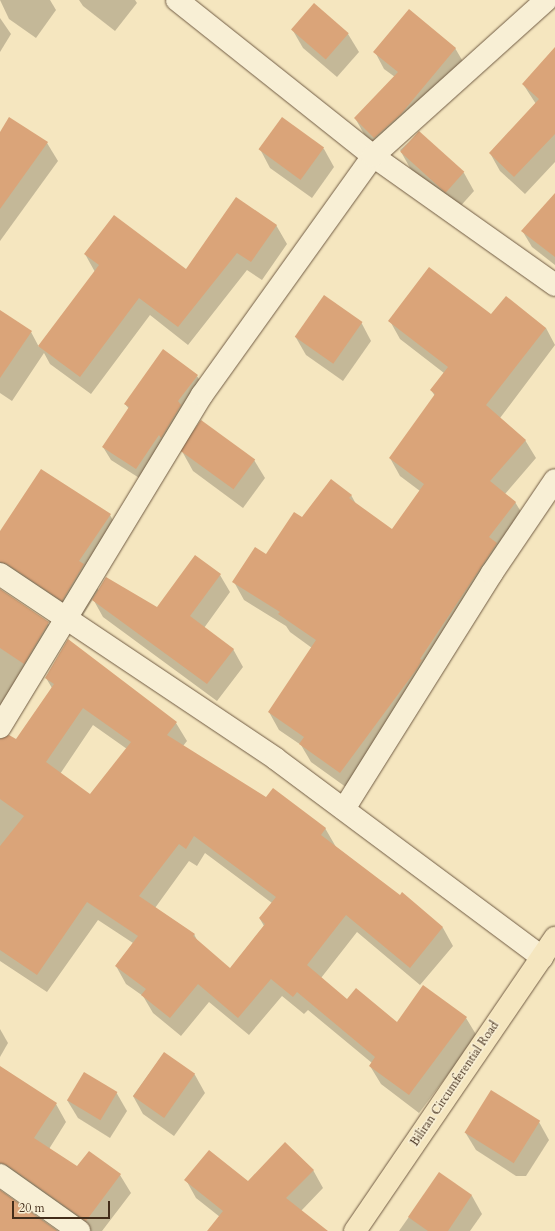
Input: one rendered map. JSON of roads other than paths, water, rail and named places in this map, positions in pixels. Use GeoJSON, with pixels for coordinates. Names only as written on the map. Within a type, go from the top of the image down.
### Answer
{"type":"FeatureCollection","features":[{"type":"Feature","properties":{"kind":"main road","name":"Biliran Circumferential Road"},"geometry":{"type":"LineString","coordinates":[[355,1231],[555,938]]}},
{"type":"Feature","properties":{"kind":"street"},"geometry":{"type":"LineString","coordinates":[[177,0],[374,156],[555,285]]}},
{"type":"Feature","properties":{"kind":"street"},"geometry":{"type":"LineString","coordinates":[[0,727],[68,618],[202,395],[374,156],[546,0]]}},
{"type":"Feature","properties":{"kind":"street"},"geometry":{"type":"LineString","coordinates":[[344,809],[492,573],[555,480]]}},
{"type":"Feature","properties":{"kind":"street"},"geometry":{"type":"LineString","coordinates":[[0,574],[68,618],[276,759],[542,957]]}},
{"type":"Feature","properties":{"kind":"street"},"geometry":{"type":"LineString","coordinates":[[0,1175],[78,1231]]}}]}
